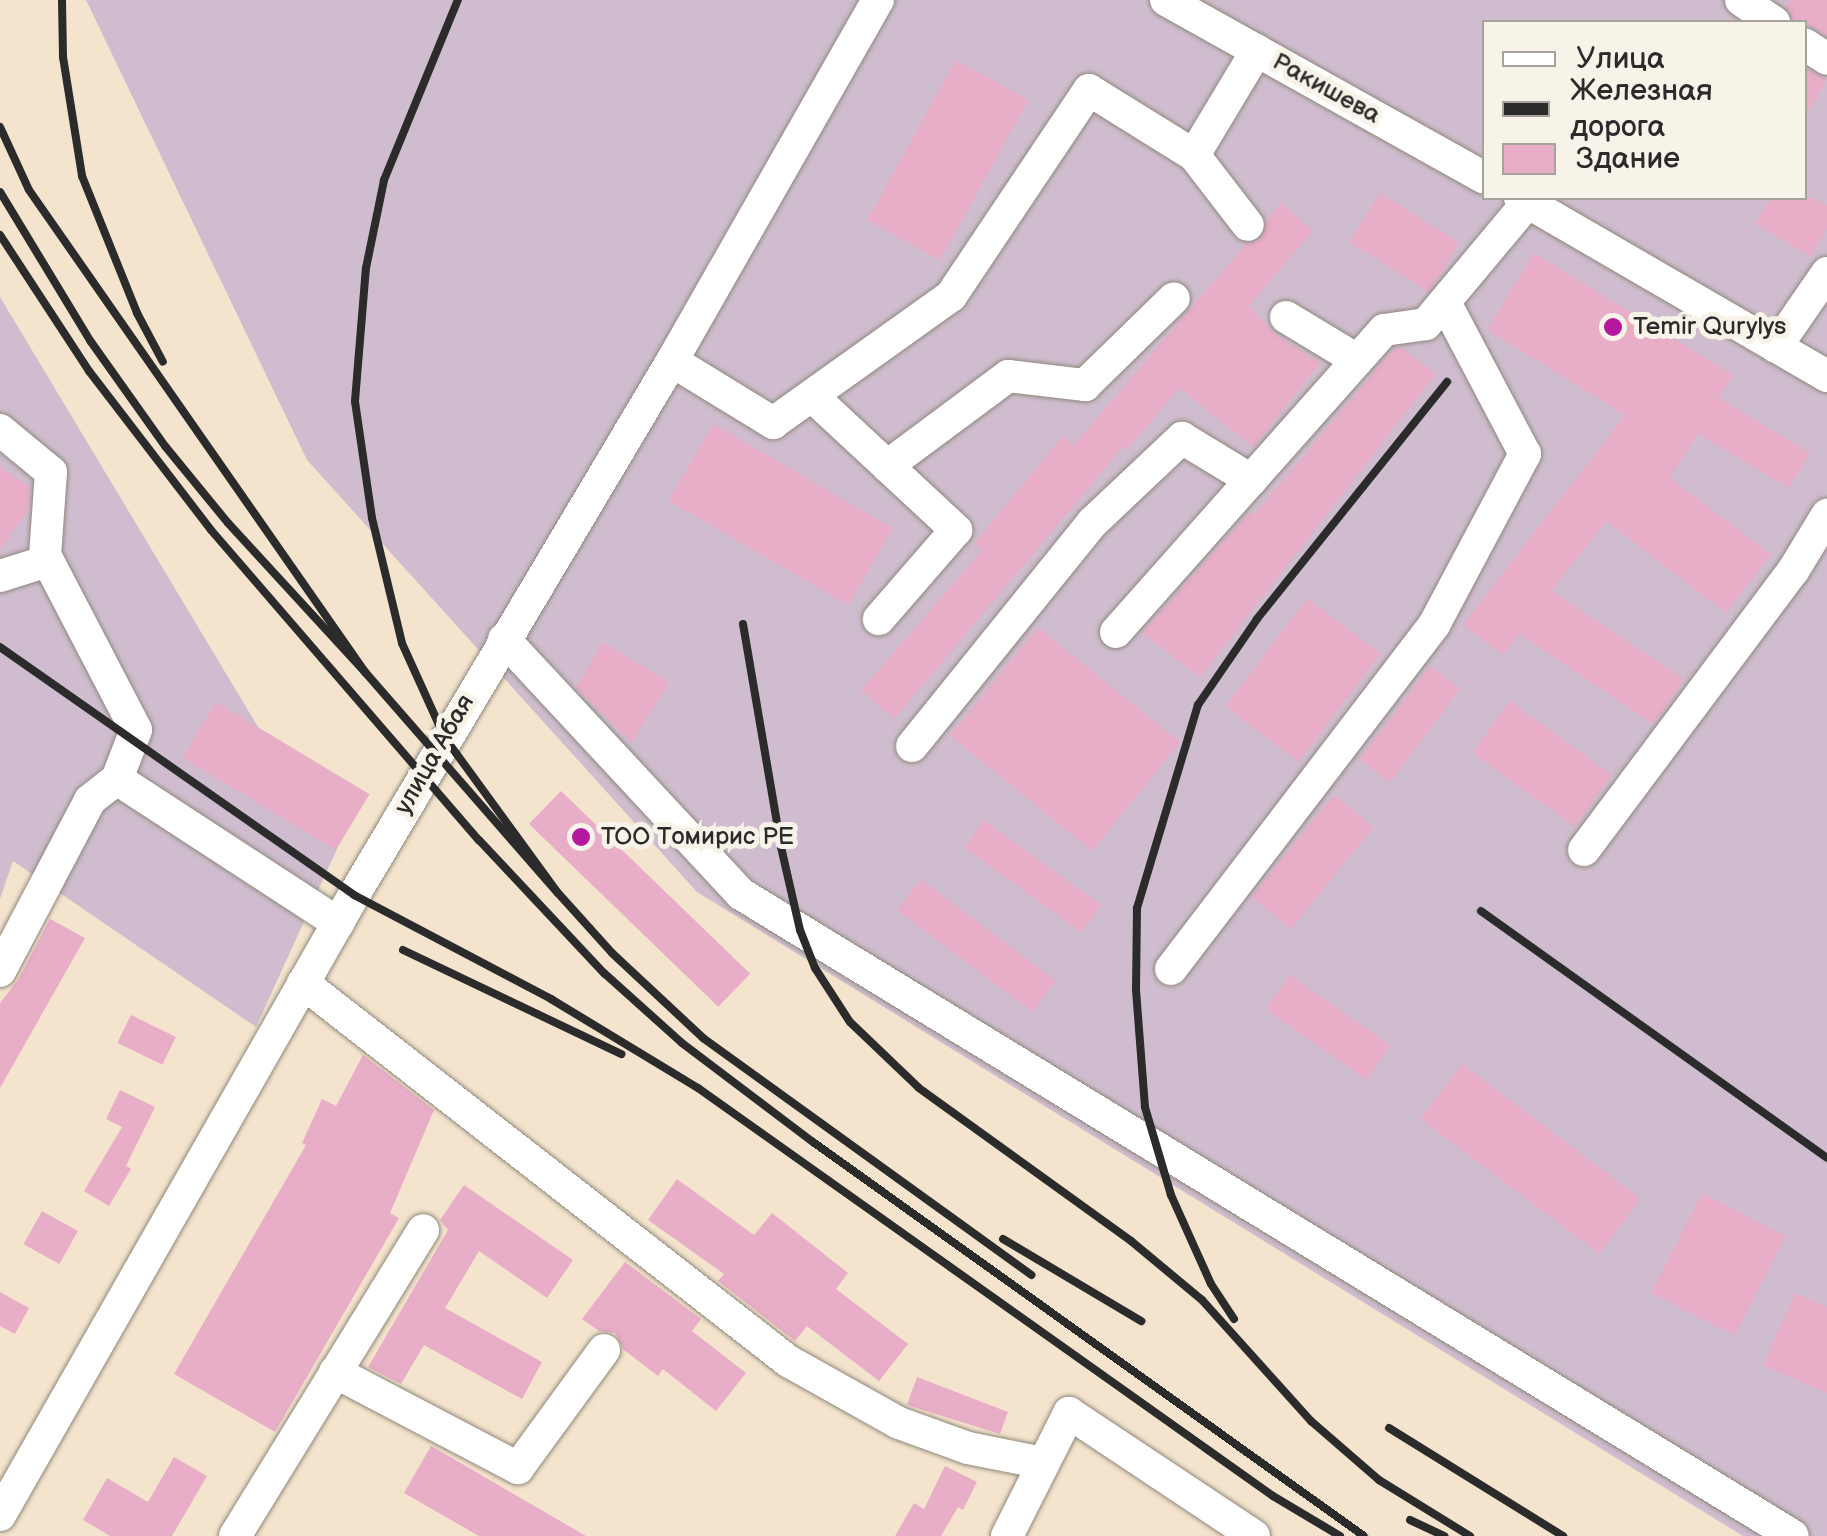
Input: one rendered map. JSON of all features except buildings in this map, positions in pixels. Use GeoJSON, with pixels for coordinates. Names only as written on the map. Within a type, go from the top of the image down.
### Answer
{"type":"FeatureCollection","features":[{"type":"Feature","properties":{"kind":"street","name":"улица Абая"},"geometry":{"type":"LineString","coordinates":[[0,1514],[338,923],[672,361],[878,0]]}},
{"type":"Feature","properties":{"kind":"street"},"geometry":{"type":"LineString","coordinates":[[1741,0],[1771,20]]}},
{"type":"Feature","properties":{"kind":"street","name":"Ракишева"},"geometry":{"type":"LineString","coordinates":[[1174,2],[1482,177]]}},
{"type":"Feature","properties":{"kind":"street"},"geometry":{"type":"LineString","coordinates":[[1194,155],[1257,50]]}},
{"type":"Feature","properties":{"kind":"street"},"geometry":{"type":"LineString","coordinates":[[672,361],[773,423],[951,296],[1089,90],[1194,155],[1248,224]]}},
{"type":"Feature","properties":{"kind":"street"},"geometry":{"type":"LineString","coordinates":[[1116,632],[1384,330],[1426,324],[1524,200],[1827,376]]}},
{"type":"Feature","properties":{"kind":"street"},"geometry":{"type":"LineString","coordinates":[[1776,347],[1827,272]]}},
{"type":"Feature","properties":{"kind":"street"},"geometry":{"type":"LineString","coordinates":[[888,466],[1008,376],[1085,386],[1174,298]]}},
{"type":"Feature","properties":{"kind":"street"},"geometry":{"type":"LineString","coordinates":[[1171,969],[1434,625],[1525,454],[1446,302]]}},
{"type":"Feature","properties":{"kind":"street"},"geometry":{"type":"LineString","coordinates":[[1286,317],[1357,360]]}},
{"type":"Feature","properties":{"kind":"street"},"geometry":{"type":"LineString","coordinates":[[812,396],[956,530],[879,619]]}},
{"type":"Feature","properties":{"kind":"street"},"geometry":{"type":"LineString","coordinates":[[0,430],[52,472],[45,555],[136,730],[117,779],[90,800],[0,971]]}},
{"type":"Feature","properties":{"kind":"street"},"geometry":{"type":"LineString","coordinates":[[912,746],[1092,522],[1182,438],[1250,480]]}},
{"type":"Feature","properties":{"kind":"street"},"geometry":{"type":"LineString","coordinates":[[1584,850],[1823,532]]}},
{"type":"Feature","properties":{"kind":"street"},"geometry":{"type":"LineString","coordinates":[[0,576],[48,562]]}},
{"type":"Feature","properties":{"kind":"street"},"geometry":{"type":"LineString","coordinates":[[504,639],[741,894],[1793,1536]]}},
{"type":"Feature","properties":{"kind":"street"},"geometry":{"type":"LineString","coordinates":[[117,779],[338,923]]}},
{"type":"Feature","properties":{"kind":"street"},"geometry":{"type":"LineString","coordinates":[[304,983],[788,1361],[900,1423],[968,1448],[1042,1464]]}},
{"type":"Feature","properties":{"kind":"street"},"geometry":{"type":"LineString","coordinates":[[236,1536],[422,1230]]}},
{"type":"Feature","properties":{"kind":"street"},"geometry":{"type":"LineString","coordinates":[[335,1372],[518,1468],[604,1350]]}},
{"type":"Feature","properties":{"kind":"street"},"geometry":{"type":"LineString","coordinates":[[1007,1536],[1069,1413],[1254,1536]]}},
{"type":"Feature","properties":{"kind":"street"},"geometry":{"type":"LineString","coordinates":[[0,1531],[9,1536]]}},
{"type":"Feature","properties":{"kind":"shaded area"},"geometry":{"type":"Polygon","coordinates":[[[86,0],[1827,0],[1827,1536],[1743,1536],[697,892],[307,460],[86,0]]]}},
{"type":"Feature","properties":{"kind":"shaded area"},"geometry":{"type":"Polygon","coordinates":[[[0,297],[329,845],[337,849],[256,1027],[13,861],[0,899],[0,297]]]}},
{"type":"Feature","properties":{"kind":"railway"},"geometry":{"type":"LineString","coordinates":[[62,0],[63,57],[82,176],[137,313],[163,362]]}},
{"type":"Feature","properties":{"kind":"railway"},"geometry":{"type":"LineString","coordinates":[[365,672],[558,893],[445,738],[402,643],[372,518],[355,401],[366,268],[384,180],[458,0]]}},
{"type":"Feature","properties":{"kind":"railway"},"geometry":{"type":"LineString","coordinates":[[0,127],[29,190],[365,672],[228,523],[165,446],[91,342],[0,192]]}},
{"type":"Feature","properties":{"kind":"railway"},"geometry":{"type":"LineString","coordinates":[[0,235],[89,371],[211,530],[479,840],[604,973],[682,1043],[813,1142],[1364,1536]]}},
{"type":"Feature","properties":{"kind":"railway"},"geometry":{"type":"LineString","coordinates":[[1234,1319],[1211,1284],[1171,1195],[1145,1107],[1136,990],[1137,908],[1198,705],[1257,619],[1447,382]]}},
{"type":"Feature","properties":{"kind":"railway"},"geometry":{"type":"LineString","coordinates":[[743,624],[781,847],[800,930],[815,968],[850,1022],[919,1088],[1131,1241],[1202,1300],[1311,1421],[1379,1480],[1470,1536]]}},
{"type":"Feature","properties":{"kind":"railway"},"geometry":{"type":"LineString","coordinates":[[0,647],[354,895],[551,999],[698,1088],[1273,1496],[1340,1536]]}},
{"type":"Feature","properties":{"kind":"railway"},"geometry":{"type":"LineString","coordinates":[[558,893],[612,953],[703,1038],[1032,1275]]}},
{"type":"Feature","properties":{"kind":"railway"},"geometry":{"type":"LineString","coordinates":[[1481,911],[1827,1158]]}},
{"type":"Feature","properties":{"kind":"railway"},"geometry":{"type":"LineString","coordinates":[[403,950],[621,1054]]}},
{"type":"Feature","properties":{"kind":"railway"},"geometry":{"type":"LineString","coordinates":[[1003,1239],[1141,1321]]}},
{"type":"Feature","properties":{"kind":"railway"},"geometry":{"type":"LineString","coordinates":[[1389,1428],[1563,1536]]}},
{"type":"Feature","properties":{"kind":"railway"},"geometry":{"type":"LineString","coordinates":[[1410,1520],[1445,1536]]}},
{"type":"Feature","properties":{"kind":"place","name":"Temir Qurylys"},"geometry":{"type":"Point","coordinates":[1613,327]}},
{"type":"Feature","properties":{"kind":"place","name":"ТОО Томирис РЕ"},"geometry":{"type":"Point","coordinates":[581,837]}}]}
